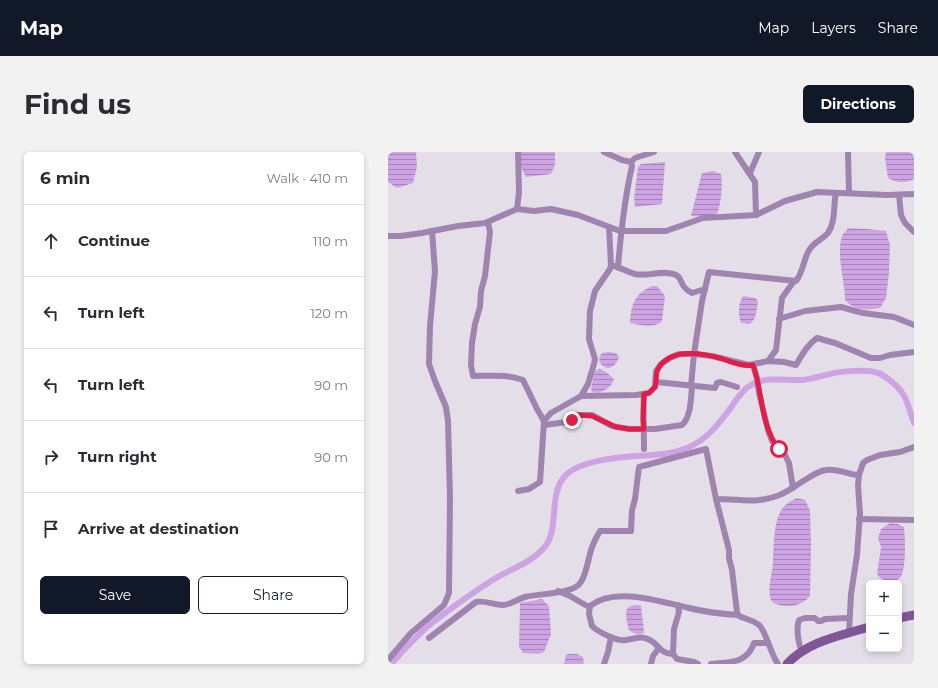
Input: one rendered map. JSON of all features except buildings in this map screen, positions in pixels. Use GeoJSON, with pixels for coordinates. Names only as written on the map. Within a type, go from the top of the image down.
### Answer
{"type":"FeatureCollection","features":[{"type":"Feature","properties":{"kind":"street"},"geometry":{"type":"LineString","coordinates":[[518,152],[518,210]]}},
{"type":"Feature","properties":{"kind":"street"},"geometry":{"type":"LineString","coordinates":[[604,152],[622,160],[631,162]]}},
{"type":"Feature","properties":{"kind":"street"},"geometry":{"type":"LineString","coordinates":[[631,162],[635,158],[654,152]]}},
{"type":"Feature","properties":{"kind":"street"},"geometry":{"type":"LineString","coordinates":[[735,152],[755,182],[756,215]]}},
{"type":"Feature","properties":{"kind":"street"},"geometry":{"type":"LineString","coordinates":[[750,173],[759,152]]}},
{"type":"Feature","properties":{"kind":"street"},"geometry":{"type":"LineString","coordinates":[[848,152],[848,193]]}},
{"type":"Feature","properties":{"kind":"street"},"geometry":{"type":"LineString","coordinates":[[618,267],[620,231],[632,166],[631,162]]}},
{"type":"Feature","properties":{"kind":"street"},"geometry":{"type":"LineString","coordinates":[[388,236],[432,232],[458,226],[488,222],[518,210],[534,211],[551,209],[578,215],[620,231],[666,231],[703,218],[756,215],[785,201],[818,192],[899,195],[914,194]]}},
{"type":"Feature","properties":{"kind":"street"},"geometry":{"type":"LineString","coordinates":[[768,360],[776,350],[782,298],[794,281],[796,281],[799,277],[809,250],[815,242],[826,235],[829,230],[833,221],[836,193]]}},
{"type":"Feature","properties":{"kind":"street"},"geometry":{"type":"LineString","coordinates":[[899,195],[901,215],[905,223],[914,232]]}},
{"type":"Feature","properties":{"kind":"street"},"geometry":{"type":"LineString","coordinates":[[488,222],[490,232],[485,276],[472,343],[471,365],[473,376],[515,377],[523,380],[544,423],[540,482],[529,489],[518,491]]}},
{"type":"Feature","properties":{"kind":"street"},"geometry":{"type":"LineString","coordinates":[[581,396],[588,384],[595,359],[589,339],[590,311],[595,290],[610,269],[611,264],[609,226]]}},
{"type":"Feature","properties":{"kind":"street"},"geometry":{"type":"LineString","coordinates":[[388,660],[411,633],[444,605],[449,593],[450,498],[448,420],[446,407],[429,364],[430,326],[435,271],[432,232]]}},
{"type":"Feature","properties":{"kind":"street"},"geometry":{"type":"LineString","coordinates":[[611,264],[634,274],[652,275],[664,273],[676,275],[682,286],[692,293],[705,289]]}},
{"type":"Feature","properties":{"kind":"street"},"geometry":{"type":"LineString","coordinates":[[544,423],[567,422],[572,420],[577,415],[592,416],[616,427],[629,429],[655,429],[682,425],[688,416],[694,354],[709,272],[794,281]]}},
{"type":"Feature","properties":{"kind":"street"},"geometry":{"type":"LineString","coordinates":[[779,319],[805,311],[841,307],[863,313],[894,317],[914,325]]}},
{"type":"Feature","properties":{"kind":"street"},"geometry":{"type":"LineString","coordinates":[[544,423],[551,413],[581,396],[644,394],[652,391],[655,387],[656,371],[661,364],[679,354],[712,356],[745,365],[753,365],[768,360],[796,365],[803,352],[811,342],[817,338],[835,343],[871,358],[880,358],[890,355],[914,352]]}},
{"type":"Feature","properties":{"kind":"street"},"geometry":{"type":"LineString","coordinates":[[753,365],[758,378],[759,390],[768,430],[772,440],[785,455],[789,463],[793,488]]}},
{"type":"Feature","properties":{"kind":"street"},"geometry":{"type":"LineString","coordinates":[[656,382],[715,388],[717,383],[721,382],[737,387]]}},
{"type":"Feature","properties":{"kind":"street"},"geometry":{"type":"LineString","coordinates":[[644,394],[644,449]]}},
{"type":"Feature","properties":{"kind":"street"},"geometry":{"type":"LineString","coordinates":[[849,633],[852,582],[857,555],[859,475],[863,463],[880,455],[900,452],[914,447]]}},
{"type":"Feature","properties":{"kind":"street"},"geometry":{"type":"LineString","coordinates":[[429,638],[476,602],[483,600],[502,605],[527,596],[538,596],[576,588],[581,583],[592,548],[600,530],[631,531],[632,510],[639,467],[706,449],[716,499],[729,550],[735,607],[738,615]]}},
{"type":"Feature","properties":{"kind":"street"},"geometry":{"type":"LineString","coordinates":[[716,499],[758,501],[778,496],[825,470],[834,470],[859,475]]}},
{"type":"Feature","properties":{"kind":"street"},"geometry":{"type":"LineString","coordinates":[[859,519],[914,520]]}},
{"type":"Feature","properties":{"kind":"street"},"geometry":{"type":"LineString","coordinates":[[558,592],[590,606],[600,600],[623,597],[650,598],[703,611],[738,615],[759,624],[764,631],[772,654],[778,664]]}},
{"type":"Feature","properties":{"kind":"street"},"geometry":{"type":"LineString","coordinates":[[673,654],[674,629],[678,605]]}},
{"type":"Feature","properties":{"kind":"street"},"geometry":{"type":"LineString","coordinates":[[590,606],[589,614],[592,626],[598,631],[625,641],[637,637],[650,640],[661,651],[673,654],[677,659],[698,664]]}},
{"type":"Feature","properties":{"kind":"street"},"geometry":{"type":"LineString","coordinates":[[902,617],[914,615]]}},
{"type":"Feature","properties":{"kind":"street"},"geometry":{"type":"LineString","coordinates":[[802,652],[799,643],[799,620],[805,618],[815,618],[818,621],[821,621],[825,619],[849,618]]}},
{"type":"Feature","properties":{"kind":"street"},"geometry":{"type":"LineString","coordinates":[[787,664],[793,657],[815,645],[866,628]]}},
{"type":"Feature","properties":{"kind":"street"},"geometry":{"type":"LineString","coordinates":[[604,664],[611,637]]}},
{"type":"Feature","properties":{"kind":"street"},"geometry":{"type":"LineString","coordinates":[[711,664],[734,662],[747,654],[754,643],[768,643]]}},
{"type":"Feature","properties":{"kind":"street"},"geometry":{"type":"LineString","coordinates":[[651,664],[653,656],[659,648]]}},
{"type":"Feature","properties":{"kind":"shaded area"},"geometry":{"type":"Polygon","coordinates":[[[388,152],[416,152],[417,167],[413,183],[397,188],[388,182],[388,152]]]}},
{"type":"Feature","properties":{"kind":"shaded area"},"geometry":{"type":"Polygon","coordinates":[[[521,152],[555,152],[555,165],[551,174],[526,177],[520,165],[521,152]]]}},
{"type":"Feature","properties":{"kind":"shaded area"},"geometry":{"type":"Polygon","coordinates":[[[886,152],[914,152],[914,179],[907,182],[901,182],[888,178],[885,158],[886,152]]]}},
{"type":"Feature","properties":{"kind":"shaded area"},"geometry":{"type":"Polygon","coordinates":[[[665,162],[662,204],[635,207],[634,198],[638,167],[641,164],[665,162]]]}},
{"type":"Feature","properties":{"kind":"shaded area"},"geometry":{"type":"Polygon","coordinates":[[[713,171],[721,174],[722,178],[721,200],[717,214],[709,217],[691,216],[702,173],[713,171]]]}},
{"type":"Feature","properties":{"kind":"shaded area"},"geometry":{"type":"Polygon","coordinates":[[[848,228],[886,231],[890,245],[889,273],[886,298],[880,308],[861,309],[849,304],[845,300],[840,260],[840,243],[842,236],[848,228]]]}},
{"type":"Feature","properties":{"kind":"shaded area"},"geometry":{"type":"Polygon","coordinates":[[[652,286],[657,286],[665,296],[662,321],[651,326],[630,323],[631,311],[637,296],[652,286]]]}},
{"type":"Feature","properties":{"kind":"shaded area"},"geometry":{"type":"Polygon","coordinates":[[[743,296],[756,298],[758,302],[755,318],[750,324],[741,323],[740,319],[739,306],[743,296]]]}},
{"type":"Feature","properties":{"kind":"shaded area"},"geometry":{"type":"Polygon","coordinates":[[[602,353],[616,353],[619,357],[615,364],[610,368],[607,368],[604,367],[599,361],[602,353]]]}},
{"type":"Feature","properties":{"kind":"shaded area"},"geometry":{"type":"Polygon","coordinates":[[[600,369],[614,379],[608,388],[602,392],[595,393],[592,392],[591,388],[595,371],[600,369]]]}},
{"type":"Feature","properties":{"kind":"shaded area"},"geometry":{"type":"Polygon","coordinates":[[[797,498],[805,500],[810,510],[810,596],[807,600],[797,605],[781,606],[772,602],[769,593],[773,563],[775,528],[782,509],[797,498]]]}},
{"type":"Feature","properties":{"kind":"shaded area"},"geometry":{"type":"Polygon","coordinates":[[[890,523],[898,524],[904,527],[904,563],[902,575],[897,580],[881,579],[877,574],[881,547],[878,538],[881,529],[890,523]]]}},
{"type":"Feature","properties":{"kind":"shaded area"},"geometry":{"type":"Polygon","coordinates":[[[542,599],[549,606],[551,634],[544,652],[539,654],[522,653],[522,650],[519,648],[520,603],[542,599]]]}},
{"type":"Feature","properties":{"kind":"shaded area"},"geometry":{"type":"Polygon","coordinates":[[[633,605],[641,606],[644,633],[638,634],[629,630],[626,611],[633,605]]]}},
{"type":"Feature","properties":{"kind":"shaded area"},"geometry":{"type":"Polygon","coordinates":[[[577,654],[583,657],[584,664],[564,664],[566,655],[577,654]]]}},
{"type":"Feature","properties":{"kind":"waterway"},"geometry":{"type":"LineString","coordinates":[[391,664],[426,628],[439,617],[498,577],[525,563],[543,549],[552,532],[555,502],[560,483],[572,470],[590,463],[620,457],[656,455],[685,449],[708,435],[741,394],[753,384],[771,379],[807,380],[847,371],[873,372],[881,374],[887,378],[901,391],[907,402],[914,423]]}},
{"type":"Feature","properties":{"kind":"route"},"geometry":{"type":"LineString","coordinates":[[572,420],[577,415],[592,416],[616,427],[644,429],[644,394],[649,393],[655,387],[656,371],[661,364],[679,354],[707,355],[745,365],[753,365],[758,378],[759,393],[768,430],[772,440],[779,449]]}}]}
